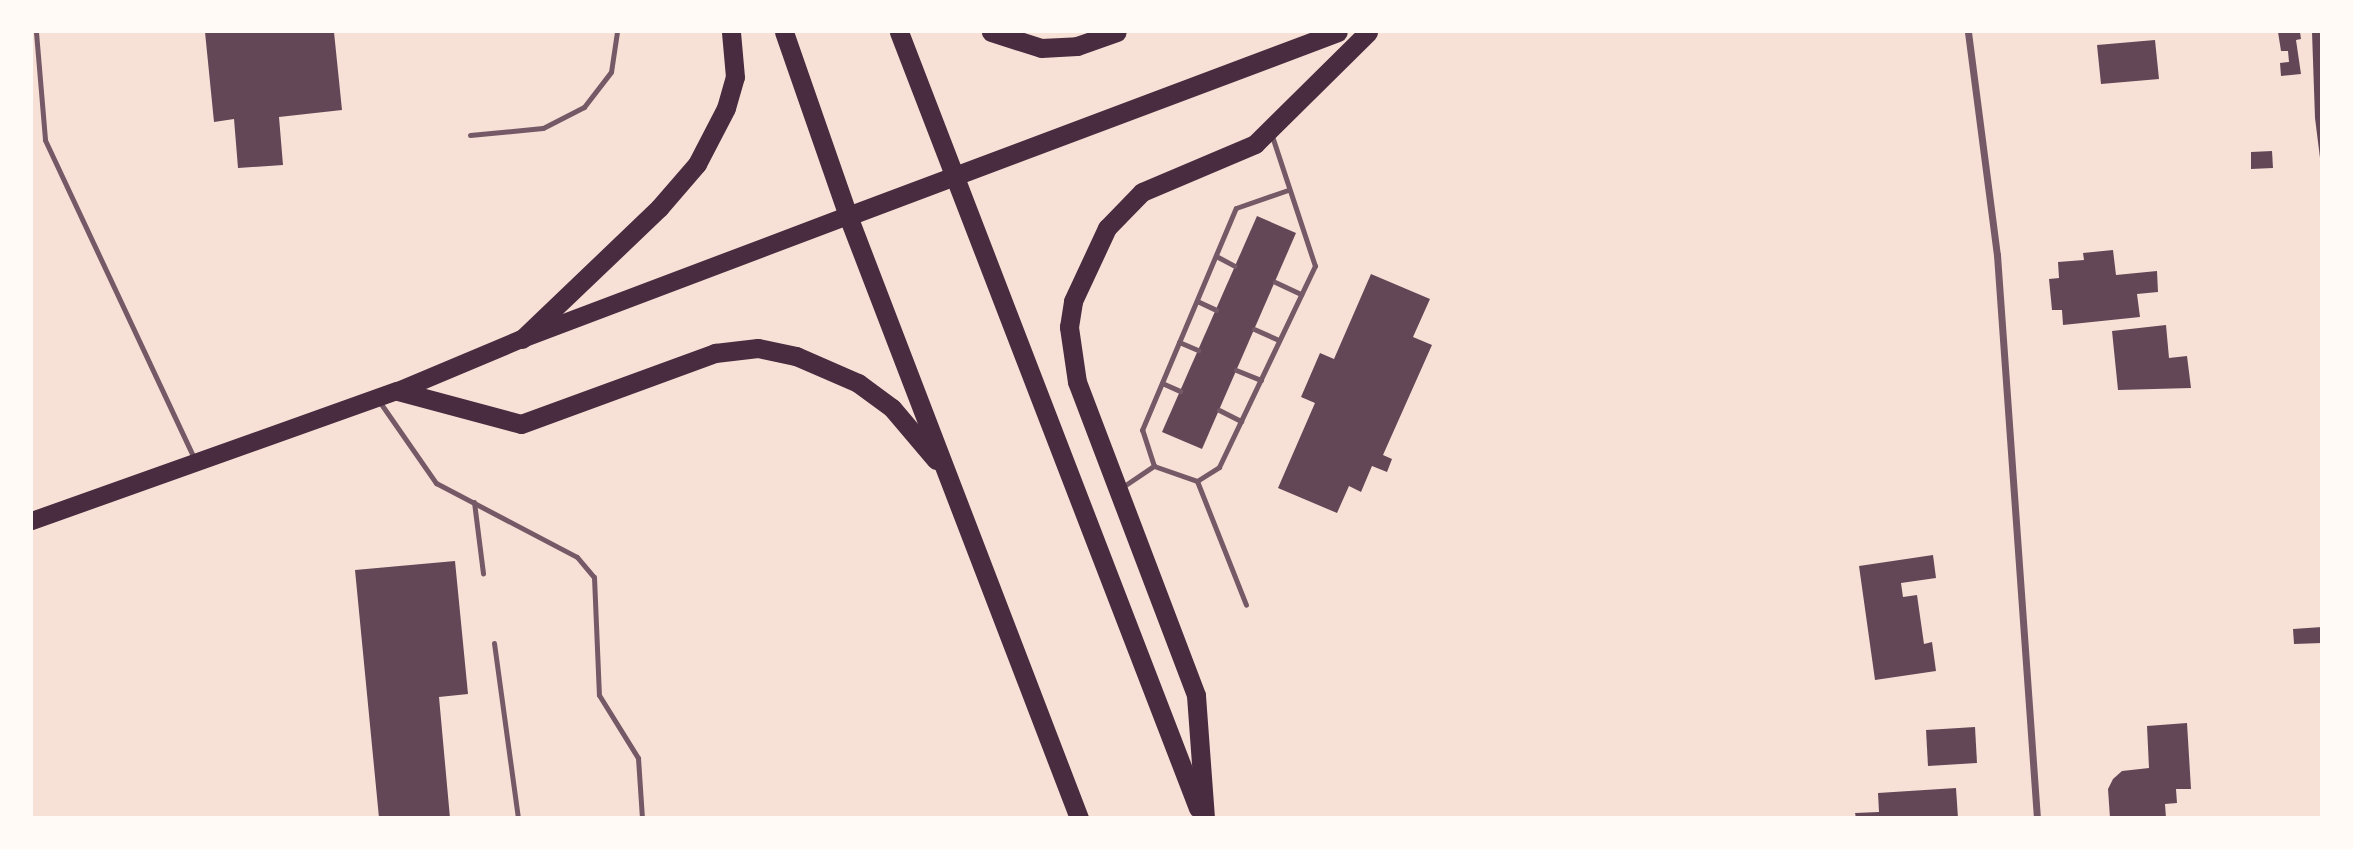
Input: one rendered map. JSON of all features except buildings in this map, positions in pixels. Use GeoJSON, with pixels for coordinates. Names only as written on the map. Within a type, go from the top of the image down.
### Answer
{"type":"FeatureCollection","features":[{"type":"Feature","properties":{"kind":"highway"},"geometry":{"type":"LineString","coordinates":[[523,339],[659,208],[697,164],[726,108],[735,77],[731,32]]}},
{"type":"Feature","properties":{"kind":"highway"},"geometry":{"type":"LineString","coordinates":[[784,32],[848,216],[1079,817]]}},
{"type":"Feature","properties":{"kind":"highway"},"geometry":{"type":"LineString","coordinates":[[899,32],[952,176],[1204,817]]}},
{"type":"Feature","properties":{"kind":"highway"},"geometry":{"type":"LineString","coordinates":[[990,32],[1041,48],[1076,46],[1117,32]]}},
{"type":"Feature","properties":{"kind":"highway"},"geometry":{"type":"LineString","coordinates":[[848,216],[1338,32]]}},
{"type":"Feature","properties":{"kind":"highway"},"geometry":{"type":"LineString","coordinates":[[1204,817],[1196,695],[1118,490],[1071,354],[1069,327],[1082,274],[1107,228],[1142,192],[1255,144],[1368,32]]}},
{"type":"Feature","properties":{"kind":"highway"},"geometry":{"type":"LineString","coordinates":[[398,391],[522,424],[715,352],[758,348],[796,356],[858,383],[909,426],[949,476]]}},
{"type":"Feature","properties":{"kind":"main road"},"geometry":{"type":"LineString","coordinates":[[32,521],[195,460],[398,391],[523,339],[848,216]]}},
{"type":"Feature","properties":{"kind":"street"},"geometry":{"type":"LineString","coordinates":[[1968,32],[1997,255],[2037,817]]}},
{"type":"Feature","properties":{"kind":"lane"},"geometry":{"type":"LineString","coordinates":[[36,32],[45,140],[195,460]]}},
{"type":"Feature","properties":{"kind":"lane"},"geometry":{"type":"LineString","coordinates":[[470,135],[543,128],[584,107],[611,72],[617,32]]}},
{"type":"Feature","properties":{"kind":"lane"},"geometry":{"type":"LineString","coordinates":[[1197,481],[1219,467],[1315,266],[1270,130]]}},
{"type":"Feature","properties":{"kind":"lane"},"geometry":{"type":"LineString","coordinates":[[1154,466],[1142,430],[1236,208],[1288,190]]}},
{"type":"Feature","properties":{"kind":"lane"},"geometry":{"type":"LineString","coordinates":[[1216,256],[1235,266]]}},
{"type":"Feature","properties":{"kind":"lane"},"geometry":{"type":"LineString","coordinates":[[1275,282],[1301,294]]}},
{"type":"Feature","properties":{"kind":"lane"},"geometry":{"type":"LineString","coordinates":[[1197,301],[1216,310]]}},
{"type":"Feature","properties":{"kind":"lane"},"geometry":{"type":"LineString","coordinates":[[1254,329],[1279,340]]}},
{"type":"Feature","properties":{"kind":"lane"},"geometry":{"type":"LineString","coordinates":[[1180,342],[1198,350]]}},
{"type":"Feature","properties":{"kind":"lane"},"geometry":{"type":"LineString","coordinates":[[1236,370],[1261,380]]}},
{"type":"Feature","properties":{"kind":"lane"},"geometry":{"type":"LineString","coordinates":[[1162,383],[1180,391]]}},
{"type":"Feature","properties":{"kind":"lane"},"geometry":{"type":"LineString","coordinates":[[377,398],[436,483],[577,557],[594,577],[598,695],[638,758],[642,817]]}},
{"type":"Feature","properties":{"kind":"lane"},"geometry":{"type":"LineString","coordinates":[[1219,410],[1241,421]]}},
{"type":"Feature","properties":{"kind":"lane"},"geometry":{"type":"LineString","coordinates":[[1118,490],[1154,466]]}},
{"type":"Feature","properties":{"kind":"lane"},"geometry":{"type":"LineString","coordinates":[[1154,466],[1197,481],[1246,606]]}},
{"type":"Feature","properties":{"kind":"lane"},"geometry":{"type":"LineString","coordinates":[[474,502],[483,573]]}},
{"type":"Feature","properties":{"kind":"lane"},"geometry":{"type":"LineString","coordinates":[[494,643],[518,817]]}}]}
